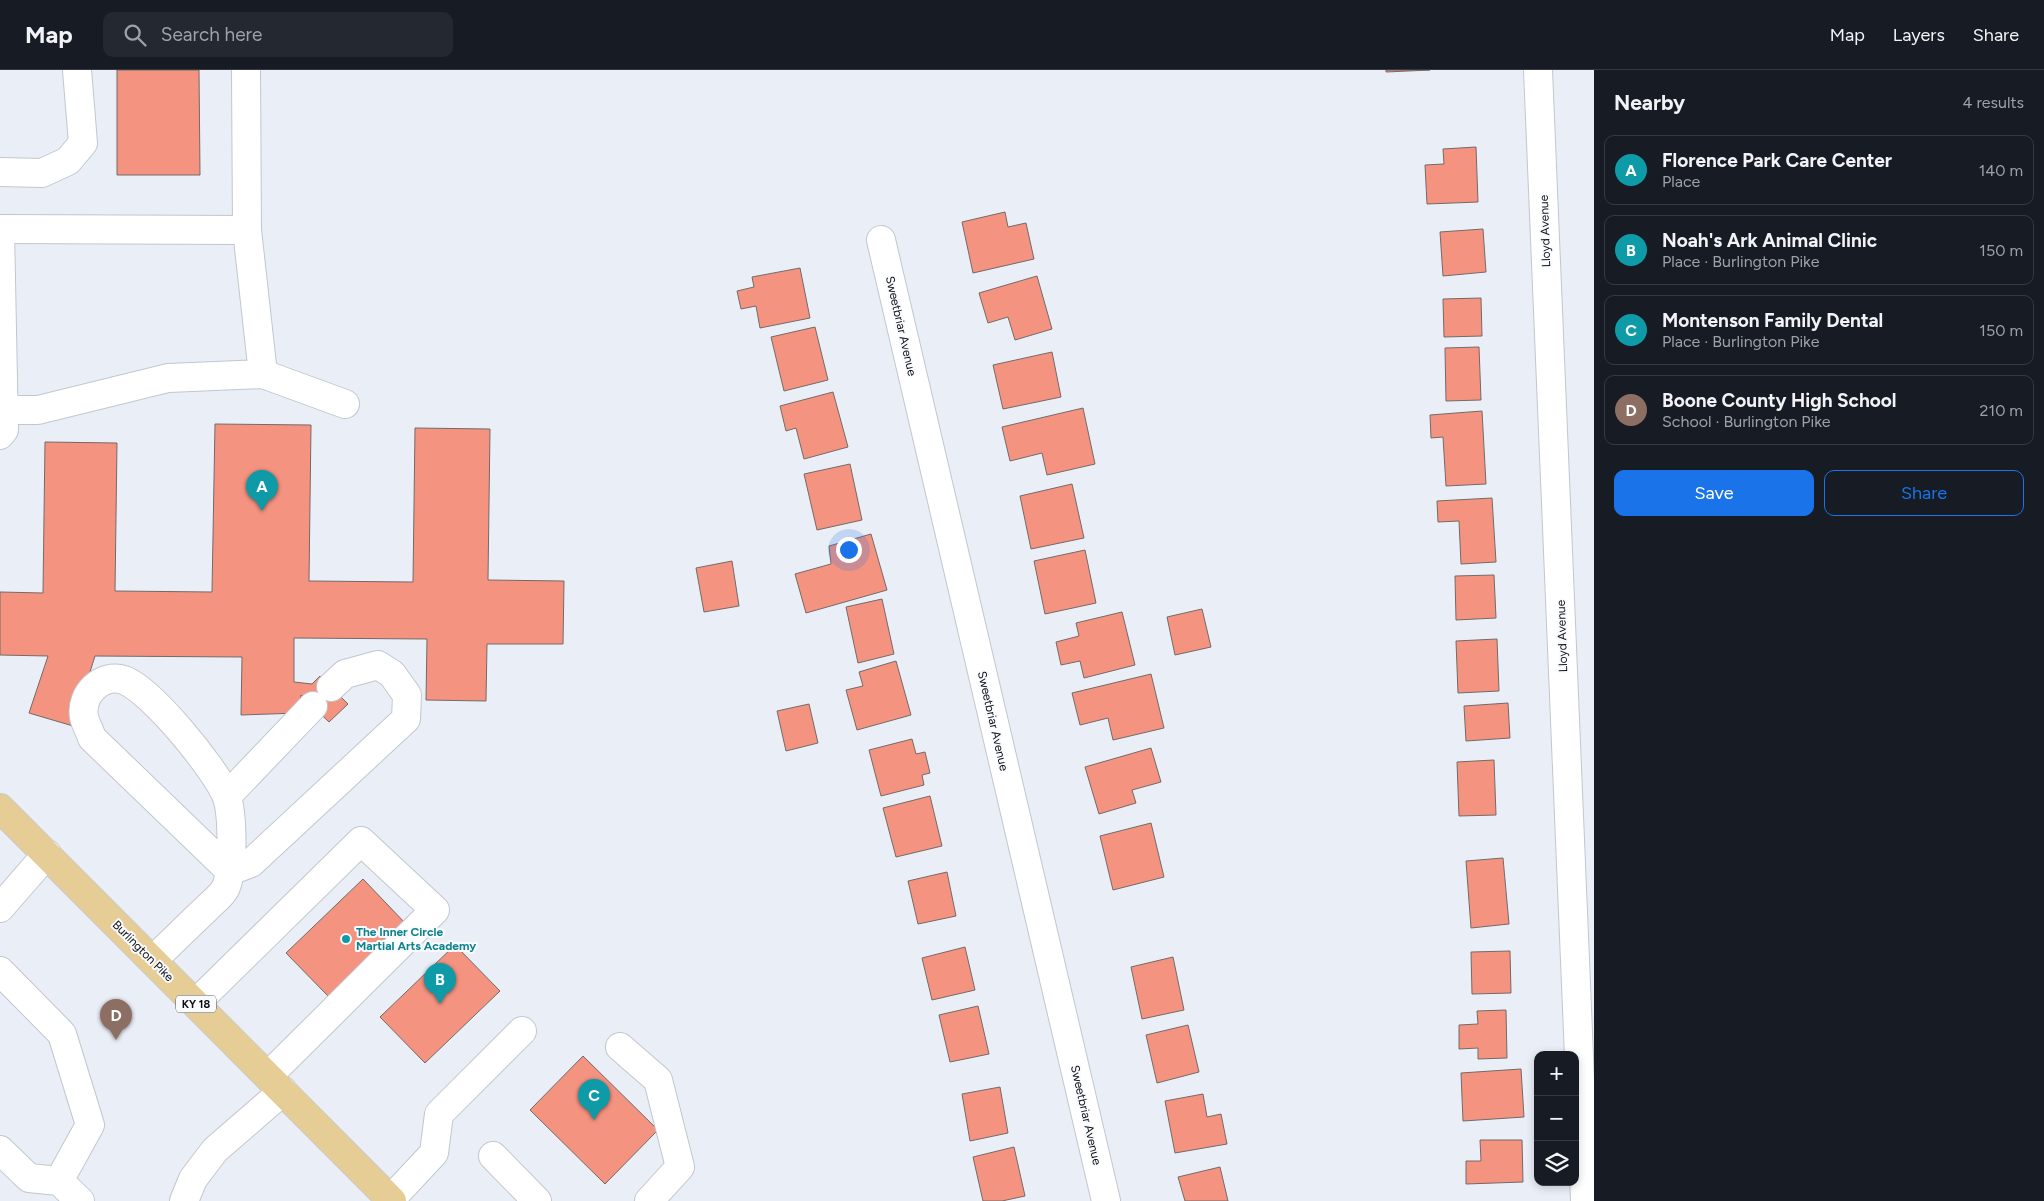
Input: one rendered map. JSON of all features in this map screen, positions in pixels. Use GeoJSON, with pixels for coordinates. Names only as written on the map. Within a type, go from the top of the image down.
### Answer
{"type":"FeatureCollection","features":[{"type":"Feature","properties":{"kind":"main road","name":"Burlington Pike"},"geometry":{"type":"LineString","coordinates":[[0,808],[391,1200]]}},
{"type":"Feature","properties":{"kind":"street"},"geometry":{"type":"LineString","coordinates":[[0,172],[42,173],[68,162],[83,143],[77,70]]}},
{"type":"Feature","properties":{"kind":"street"},"geometry":{"type":"LineString","coordinates":[[246,70],[248,230],[263,374]]}},
{"type":"Feature","properties":{"kind":"street","name":"Lloyd Avenue"},"geometry":{"type":"LineString","coordinates":[[1538,70],[1588,1148],[1585,1201]]}},
{"type":"Feature","properties":{"kind":"street"},"geometry":{"type":"LineString","coordinates":[[248,230],[0,229],[2,422],[38,410],[168,378],[263,374],[345,404]]}},
{"type":"Feature","properties":{"kind":"street","name":"Sweetbriar Avenue"},"geometry":{"type":"LineString","coordinates":[[881,240],[1106,1201]]}},
{"type":"Feature","properties":{"kind":"street"},"geometry":{"type":"LineString","coordinates":[[227,796],[345,674],[378,665],[392,674],[407,695],[406,719],[250,863],[230,871]]}},
{"type":"Feature","properties":{"kind":"street"},"geometry":{"type":"LineString","coordinates":[[153,960],[225,890],[230,871],[231,825],[227,796],[205,759],[148,696],[123,680],[104,680],[96,684],[87,696],[84,706],[84,717],[92,738],[230,871]]}},
{"type":"Feature","properties":{"kind":"street"},"geometry":{"type":"LineString","coordinates":[[184,1201],[193,1179],[215,1150],[435,910],[361,841],[196,1003]]}},
{"type":"Feature","properties":{"kind":"street"},"geometry":{"type":"LineString","coordinates":[[0,908],[46,854]]}},
{"type":"Feature","properties":{"kind":"street"},"geometry":{"type":"LineString","coordinates":[[0,971],[62,1034],[90,1125],[59,1181]]}},
{"type":"Feature","properties":{"kind":"street"},"geometry":{"type":"LineString","coordinates":[[391,1200],[434,1154],[440,1114],[522,1032]]}},
{"type":"Feature","properties":{"kind":"street"},"geometry":{"type":"LineString","coordinates":[[620,1047],[658,1080],[680,1167],[649,1201]]}},
{"type":"Feature","properties":{"kind":"street"},"geometry":{"type":"LineString","coordinates":[[0,1150],[29,1178],[59,1181],[80,1201]]}},
{"type":"Feature","properties":{"kind":"street"},"geometry":{"type":"LineString","coordinates":[[493,1156],[537,1201]]}},
{"type":"Feature","properties":{"kind":"building"},"geometry":{"type":"Polygon","coordinates":[[[117,70],[199,70],[200,175],[117,175],[117,70]]]}},
{"type":"Feature","properties":{"kind":"building"},"geometry":{"type":"Polygon","coordinates":[[[1386,70],[1430,70],[1386,72],[1386,70]]]}},
{"type":"Feature","properties":{"kind":"building"},"geometry":{"type":"Polygon","coordinates":[[[1476,147],[1478,202],[1427,204],[1425,165],[1444,164],[1443,149],[1476,147]]]}},
{"type":"Feature","properties":{"kind":"building"},"geometry":{"type":"Polygon","coordinates":[[[1005,212],[1008,227],[1026,223],[1034,259],[973,273],[962,222],[1005,212]]]}},
{"type":"Feature","properties":{"kind":"building"},"geometry":{"type":"Polygon","coordinates":[[[1483,229],[1486,272],[1443,276],[1440,232],[1483,229]]]}},
{"type":"Feature","properties":{"kind":"building"},"geometry":{"type":"Polygon","coordinates":[[[800,268],[810,318],[760,328],[756,306],[741,309],[737,291],[754,287],[752,277],[800,268]]]}},
{"type":"Feature","properties":{"kind":"building"},"geometry":{"type":"Polygon","coordinates":[[[1037,276],[1052,329],[1015,340],[1008,317],[988,323],[979,293],[1037,276]]]}},
{"type":"Feature","properties":{"kind":"building"},"geometry":{"type":"Polygon","coordinates":[[[1481,298],[1482,336],[1444,337],[1443,299],[1481,298]]]}},
{"type":"Feature","properties":{"kind":"building"},"geometry":{"type":"Polygon","coordinates":[[[815,327],[828,380],[784,391],[771,337],[815,327]]]}},
{"type":"Feature","properties":{"kind":"building"},"geometry":{"type":"Polygon","coordinates":[[[1479,347],[1481,400],[1446,401],[1445,348],[1479,347]]]}},
{"type":"Feature","properties":{"kind":"building"},"geometry":{"type":"Polygon","coordinates":[[[1052,352],[1061,397],[1003,409],[993,365],[1052,352]]]}},
{"type":"Feature","properties":{"kind":"building"},"geometry":{"type":"Polygon","coordinates":[[[833,392],[848,447],[804,459],[796,428],[786,431],[780,406],[833,392]]]}},
{"type":"Feature","properties":{"kind":"building"},"geometry":{"type":"Polygon","coordinates":[[[1083,408],[1095,464],[1047,475],[1042,453],[1010,461],[1002,427],[1083,408]]]}},
{"type":"Feature","properties":{"kind":"building"},"geometry":{"type":"Polygon","coordinates":[[[1482,411],[1486,484],[1446,486],[1443,437],[1431,438],[1430,415],[1482,411]]]}},
{"type":"Feature","properties":{"kind":"building"},"geometry":{"type":"Polygon","coordinates":[[[215,424],[311,425],[309,581],[413,582],[415,428],[490,429],[488,580],[564,581],[563,644],[487,644],[486,701],[426,700],[427,639],[294,638],[294,682],[312,684],[320,676],[348,704],[329,722],[301,695],[299,713],[241,715],[242,657],[95,656],[73,726],[29,713],[48,656],[0,655],[0,592],[43,593],[45,442],[117,443],[115,591],[212,592],[215,424]]]}},
{"type":"Feature","properties":{"kind":"building"},"geometry":{"type":"Polygon","coordinates":[[[850,464],[862,520],[817,530],[804,474],[850,464]]]}},
{"type":"Feature","properties":{"kind":"building"},"geometry":{"type":"Polygon","coordinates":[[[1072,484],[1084,538],[1031,549],[1020,496],[1072,484]]]}},
{"type":"Feature","properties":{"kind":"building"},"geometry":{"type":"Polygon","coordinates":[[[1492,498],[1496,562],[1461,564],[1459,521],[1438,522],[1437,501],[1492,498]]]}},
{"type":"Feature","properties":{"kind":"building"},"geometry":{"type":"Polygon","coordinates":[[[871,534],[887,590],[806,613],[795,574],[831,564],[829,546],[871,534]]]}},
{"type":"Feature","properties":{"kind":"building"},"geometry":{"type":"Polygon","coordinates":[[[1085,550],[1096,603],[1045,614],[1034,561],[1085,550]]]}},
{"type":"Feature","properties":{"kind":"building"},"geometry":{"type":"Polygon","coordinates":[[[732,561],[739,606],[704,612],[696,568],[732,561]]]}},
{"type":"Feature","properties":{"kind":"building"},"geometry":{"type":"Polygon","coordinates":[[[1494,575],[1496,618],[1456,620],[1455,576],[1494,575]]]}},
{"type":"Feature","properties":{"kind":"building"},"geometry":{"type":"Polygon","coordinates":[[[882,599],[894,654],[858,663],[846,607],[882,599]]]}},
{"type":"Feature","properties":{"kind":"building"},"geometry":{"type":"Polygon","coordinates":[[[1202,609],[1211,647],[1175,655],[1167,617],[1202,609]]]}},
{"type":"Feature","properties":{"kind":"building"},"geometry":{"type":"Polygon","coordinates":[[[1122,612],[1135,665],[1084,678],[1080,661],[1061,665],[1056,642],[1079,636],[1076,623],[1122,612]]]}},
{"type":"Feature","properties":{"kind":"building"},"geometry":{"type":"Polygon","coordinates":[[[1497,639],[1499,691],[1458,693],[1456,641],[1497,639]]]}},
{"type":"Feature","properties":{"kind":"building"},"geometry":{"type":"Polygon","coordinates":[[[896,661],[911,715],[857,730],[846,690],[863,686],[859,672],[896,661]]]}},
{"type":"Feature","properties":{"kind":"building"},"geometry":{"type":"Polygon","coordinates":[[[1151,674],[1164,728],[1113,740],[1108,718],[1080,725],[1072,693],[1151,674]]]}},
{"type":"Feature","properties":{"kind":"building"},"geometry":{"type":"Polygon","coordinates":[[[1508,703],[1510,738],[1466,741],[1464,706],[1508,703]]]}},
{"type":"Feature","properties":{"kind":"building"},"geometry":{"type":"Polygon","coordinates":[[[809,704],[818,743],[786,751],[777,711],[809,704]]]}},
{"type":"Feature","properties":{"kind":"building"},"geometry":{"type":"Polygon","coordinates":[[[912,739],[916,754],[925,752],[930,773],[922,775],[924,785],[881,796],[869,750],[912,739]]]}},
{"type":"Feature","properties":{"kind":"building"},"geometry":{"type":"Polygon","coordinates":[[[1151,748],[1161,782],[1132,790],[1136,803],[1099,814],[1085,767],[1151,748]]]}},
{"type":"Feature","properties":{"kind":"building"},"geometry":{"type":"Polygon","coordinates":[[[1494,760],[1496,815],[1459,816],[1457,762],[1494,760]]]}},
{"type":"Feature","properties":{"kind":"building"},"geometry":{"type":"Polygon","coordinates":[[[930,796],[942,846],[896,857],[883,808],[930,796]]]}},
{"type":"Feature","properties":{"kind":"building"},"geometry":{"type":"Polygon","coordinates":[[[1151,823],[1164,877],[1113,890],[1100,836],[1151,823]]]}},
{"type":"Feature","properties":{"kind":"building"},"geometry":{"type":"Polygon","coordinates":[[[1503,858],[1509,924],[1471,928],[1466,861],[1503,858]]]}},
{"type":"Feature","properties":{"kind":"building"},"geometry":{"type":"Polygon","coordinates":[[[947,872],[956,916],[918,924],[908,881],[947,872]]]}},
{"type":"Feature","properties":{"kind":"building","name":"The Inner Circle Martial Arts Academy"},"geometry":{"type":"Polygon","coordinates":[[[363,879],[406,924],[329,997],[286,953],[363,879]]]}},
{"type":"Feature","properties":{"kind":"building"},"geometry":{"type":"Polygon","coordinates":[[[455,945],[500,991],[425,1063],[380,1017],[455,945]]]}},
{"type":"Feature","properties":{"kind":"building"},"geometry":{"type":"Polygon","coordinates":[[[965,947],[975,990],[932,1000],[922,958],[965,947]]]}},
{"type":"Feature","properties":{"kind":"building"},"geometry":{"type":"Polygon","coordinates":[[[1510,951],[1511,993],[1472,994],[1471,952],[1510,951]]]}},
{"type":"Feature","properties":{"kind":"building"},"geometry":{"type":"Polygon","coordinates":[[[1173,957],[1184,1010],[1142,1019],[1131,967],[1173,957]]]}},
{"type":"Feature","properties":{"kind":"building"},"geometry":{"type":"Polygon","coordinates":[[[978,1006],[989,1054],[950,1062],[939,1015],[978,1006]]]}},
{"type":"Feature","properties":{"kind":"building"},"geometry":{"type":"Polygon","coordinates":[[[1506,1010],[1507,1058],[1478,1059],[1478,1048],[1459,1049],[1459,1025],[1478,1024],[1477,1011],[1506,1010]]]}},
{"type":"Feature","properties":{"kind":"building"},"geometry":{"type":"Polygon","coordinates":[[[1188,1025],[1199,1072],[1157,1083],[1146,1035],[1188,1025]]]}},
{"type":"Feature","properties":{"kind":"building"},"geometry":{"type":"Polygon","coordinates":[[[583,1056],[658,1130],[605,1184],[530,1110],[583,1056]]]}},
{"type":"Feature","properties":{"kind":"building"},"geometry":{"type":"Polygon","coordinates":[[[1521,1069],[1524,1117],[1463,1121],[1461,1073],[1521,1069]]]}},
{"type":"Feature","properties":{"kind":"building"},"geometry":{"type":"Polygon","coordinates":[[[1000,1087],[1008,1133],[970,1141],[962,1094],[1000,1087]]]}},
{"type":"Feature","properties":{"kind":"building"},"geometry":{"type":"Polygon","coordinates":[[[1203,1094],[1207,1117],[1221,1114],[1227,1144],[1175,1153],[1165,1101],[1203,1094]]]}},
{"type":"Feature","properties":{"kind":"building"},"geometry":{"type":"Polygon","coordinates":[[[1480,1140],[1522,1140],[1523,1182],[1466,1184],[1466,1161],[1481,1161],[1480,1140]]]}},
{"type":"Feature","properties":{"kind":"building"},"geometry":{"type":"Polygon","coordinates":[[[1014,1147],[1025,1196],[1002,1201],[983,1201],[973,1157],[1014,1147]]]}},
{"type":"Feature","properties":{"kind":"building"},"geometry":{"type":"Polygon","coordinates":[[[1220,1167],[1228,1201],[1185,1201],[1178,1177],[1220,1167]]]}},
{"type":"Feature","properties":{"kind":"place","name":"Florence Park Care Center"},"geometry":{"type":"Point","coordinates":[262,511]}},
{"type":"Feature","properties":{"kind":"place","name":"The Inner Circle Martial Arts Academy"},"geometry":{"type":"Point","coordinates":[346,939]}},
{"type":"Feature","properties":{"kind":"place","name":"Noah's Ark Animal Clinic"},"geometry":{"type":"Point","coordinates":[440,1004]}},
{"type":"Feature","properties":{"kind":"place","name":"Boone County High School"},"geometry":{"type":"Point","coordinates":[116,1040]}},
{"type":"Feature","properties":{"kind":"place","name":"Montenson Family Dental"},"geometry":{"type":"Point","coordinates":[594,1120]}}]}
